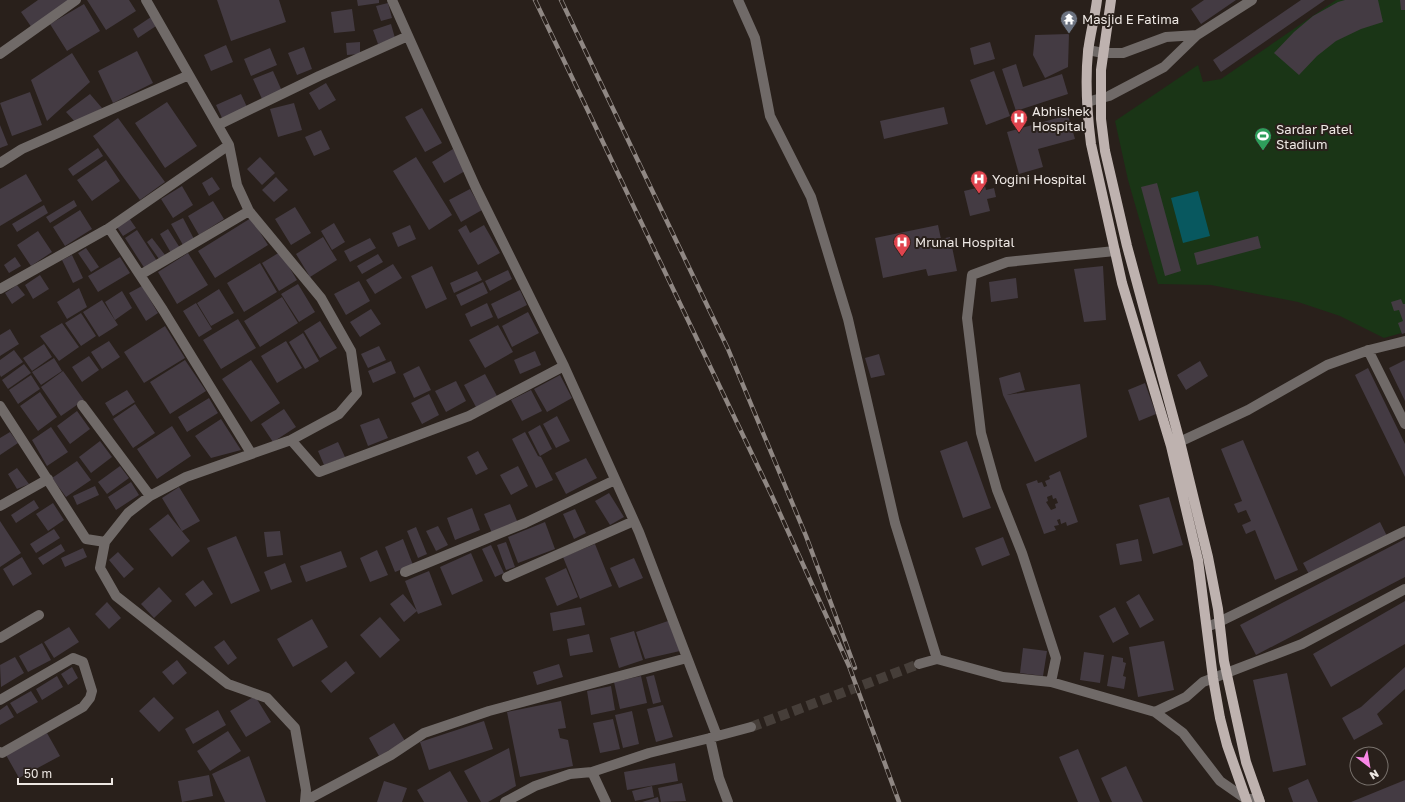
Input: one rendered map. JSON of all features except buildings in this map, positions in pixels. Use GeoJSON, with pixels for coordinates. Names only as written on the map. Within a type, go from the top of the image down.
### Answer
{"type":"FeatureCollection","features":[{"type":"Feature","properties":{"kind":"main road"},"geometry":{"type":"LineString","coordinates":[[1097,0],[1088,50],[1086,77],[1088,124],[1122,283],[1176,444],[1198,560],[1212,678],[1227,745],[1246,800]]}},
{"type":"Feature","properties":{"kind":"main road"},"geometry":{"type":"LineString","coordinates":[[1111,0],[1101,70],[1101,118],[1109,168],[1176,444],[1208,557],[1227,673],[1246,762],[1260,800]]}},
{"type":"Feature","properties":{"kind":"street"},"geometry":{"type":"LineString","coordinates":[[0,54],[76,0]]}},
{"type":"Feature","properties":{"kind":"street"},"geometry":{"type":"LineString","coordinates":[[146,0],[229,145],[238,185],[249,211],[321,298],[351,351],[357,392],[339,414],[291,440],[186,477],[150,496],[128,513],[104,542],[100,568],[116,596],[228,684],[267,698],[296,728],[306,790],[305,801]]}},
{"type":"Feature","properties":{"kind":"street"},"geometry":{"type":"LineString","coordinates":[[392,0],[476,188],[564,366],[634,521],[687,658],[714,737],[719,778],[728,802]]}},
{"type":"Feature","properties":{"kind":"street"},"geometry":{"type":"LineString","coordinates":[[738,0],[754,38],[770,116],[811,197],[848,319],[895,523],[937,660]]}},
{"type":"Feature","properties":{"kind":"street"},"geometry":{"type":"LineString","coordinates":[[1088,102],[1110,96],[1164,66],[1197,35],[1252,0]]}},
{"type":"Feature","properties":{"kind":"street"},"geometry":{"type":"LineString","coordinates":[[1088,50],[1103,53],[1122,53],[1166,37],[1197,35]]}},
{"type":"Feature","properties":{"kind":"street"},"geometry":{"type":"LineString","coordinates":[[218,125],[319,76],[408,36]]}},
{"type":"Feature","properties":{"kind":"street"},"geometry":{"type":"LineString","coordinates":[[0,163],[22,149],[189,75]]}},
{"type":"Feature","properties":{"kind":"street"},"geometry":{"type":"LineString","coordinates":[[0,289],[110,228],[229,145]]}},
{"type":"Feature","properties":{"kind":"street"},"geometry":{"type":"LineString","coordinates":[[140,275],[249,211]]}},
{"type":"Feature","properties":{"kind":"street"},"geometry":{"type":"LineString","coordinates":[[110,228],[251,453]]}},
{"type":"Feature","properties":{"kind":"street"},"geometry":{"type":"LineString","coordinates":[[1051,682],[1056,658],[1022,553],[997,490],[981,433],[968,318],[972,275],[1007,262],[1115,251]]}},
{"type":"Feature","properties":{"kind":"street"},"geometry":{"type":"LineString","coordinates":[[1176,444],[1248,410],[1327,365],[1368,350],[1405,341]]}},
{"type":"Feature","properties":{"kind":"street"},"geometry":{"type":"LineString","coordinates":[[1368,350],[1401,408],[1405,424]]}},
{"type":"Feature","properties":{"kind":"street"},"geometry":{"type":"LineString","coordinates":[[291,440],[320,472],[469,416],[564,366]]}},
{"type":"Feature","properties":{"kind":"street"},"geometry":{"type":"LineString","coordinates":[[82,405],[150,496]]}},
{"type":"Feature","properties":{"kind":"street"},"geometry":{"type":"LineString","coordinates":[[0,406],[86,539],[104,542]]}},
{"type":"Feature","properties":{"kind":"street"},"geometry":{"type":"LineString","coordinates":[[0,506],[48,479]]}},
{"type":"Feature","properties":{"kind":"street"},"geometry":{"type":"LineString","coordinates":[[406,572],[525,523],[615,480]]}},
{"type":"Feature","properties":{"kind":"street"},"geometry":{"type":"LineString","coordinates":[[507,577],[634,521]]}},
{"type":"Feature","properties":{"kind":"street"},"geometry":{"type":"LineString","coordinates":[[1207,626],[1219,622],[1405,531]]}},
{"type":"Feature","properties":{"kind":"street"},"geometry":{"type":"LineString","coordinates":[[1155,712],[1186,697],[1203,682],[1302,644],[1405,589]]}},
{"type":"Feature","properties":{"kind":"street"},"geometry":{"type":"LineString","coordinates":[[0,638],[39,615]]}},
{"type":"Feature","properties":{"kind":"street"},"geometry":{"type":"LineString","coordinates":[[0,700],[73,658],[83,662],[92,691],[90,698],[83,707],[2,753],[0,752]]}},
{"type":"Feature","properties":{"kind":"street"},"geometry":{"type":"LineString","coordinates":[[305,801],[391,755],[424,734],[489,711],[687,658]]}},
{"type":"Feature","properties":{"kind":"street"},"geometry":{"type":"LineString","coordinates":[[919,664],[937,660],[1003,677],[1051,682],[1155,712],[1183,733],[1220,781],[1246,800],[1260,800]]}},
{"type":"Feature","properties":{"kind":"street"},"geometry":{"type":"LineString","coordinates":[[505,802],[535,786],[570,774],[592,772],[649,752],[714,737],[751,726]]}},
{"type":"Feature","properties":{"kind":"street"},"geometry":{"type":"LineString","coordinates":[[592,772],[606,802]]}},
{"type":"Feature","properties":{"kind":"green space","name":"Sardar Patel Stadium"},"geometry":{"type":"Polygon","coordinates":[[[1336,0],[1405,0],[1405,332],[1384,338],[1340,316],[1298,302],[1211,285],[1158,284],[1128,180],[1115,121],[1198,65],[1203,82],[1221,79],[1336,0]]]}},
{"type":"Feature","properties":{"kind":"water"},"geometry":{"type":"Polygon","coordinates":[[[1198,191],[1210,236],[1183,243],[1171,198],[1198,191]]]}},
{"type":"Feature","properties":{"kind":"tunnel"},"geometry":{"type":"LineString","coordinates":[[751,727],[919,664]]}},
{"type":"Feature","properties":{"kind":"railway"},"geometry":{"type":"LineString","coordinates":[[535,0],[772,496],[849,666],[899,802]]}},
{"type":"Feature","properties":{"kind":"railway"},"geometry":{"type":"LineString","coordinates":[[561,0],[728,349],[806,536],[855,668]]}},
{"type":"Feature","properties":{"kind":"place","name":"Masjid E Fatima"},"geometry":{"type":"Point","coordinates":[1069,34]}},
{"type":"Feature","properties":{"kind":"place","name":"Abhishek Hospital"},"geometry":{"type":"Point","coordinates":[1019,133]}},
{"type":"Feature","properties":{"kind":"place","name":"Sardar Patel Stadium"},"geometry":{"type":"Point","coordinates":[1263,151]}},
{"type":"Feature","properties":{"kind":"place","name":"Yogini Hospital"},"geometry":{"type":"Point","coordinates":[979,194]}},
{"type":"Feature","properties":{"kind":"place","name":"Mrunal Hospital"},"geometry":{"type":"Point","coordinates":[902,257]}}]}
